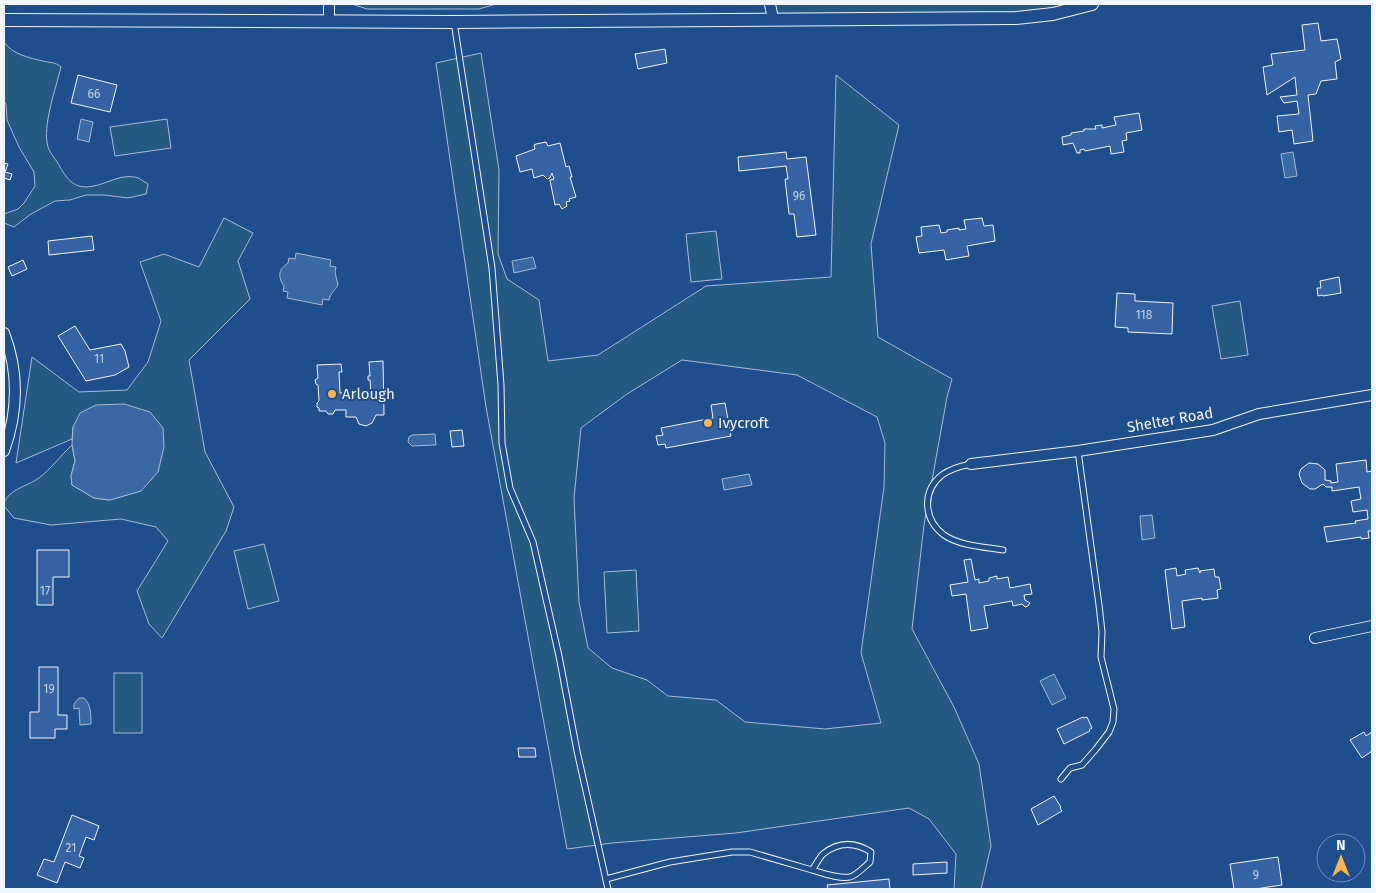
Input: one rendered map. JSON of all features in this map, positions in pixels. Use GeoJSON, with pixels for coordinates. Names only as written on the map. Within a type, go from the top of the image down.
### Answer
{"type":"FeatureCollection","features":[{"type":"Feature","properties":{"kind":"street"},"geometry":{"type":"LineString","coordinates":[[329,4],[329,21]]}},
{"type":"Feature","properties":{"kind":"street"},"geometry":{"type":"LineString","coordinates":[[770,4],[773,19]]}},
{"type":"Feature","properties":{"kind":"street"},"geometry":{"type":"LineString","coordinates":[[4,20],[454,22],[1029,17],[1053,14],[1092,4]]}},
{"type":"Feature","properties":{"kind":"street"},"geometry":{"type":"LineString","coordinates":[[4,333],[15,375],[16,395],[14,416],[4,451]]}},
{"type":"Feature","properties":{"kind":"street","name":"Shelter Road"},"geometry":{"type":"LineString","coordinates":[[971,464],[1078,451],[1212,430],[1259,414],[1372,395]]}},
{"type":"Feature","properties":{"kind":"street"},"geometry":{"type":"LineString","coordinates":[[1315,638],[1372,626]]}},
{"type":"Feature","properties":{"kind":"lane"},"geometry":{"type":"LineString","coordinates":[[454,22],[492,268],[501,385],[502,443],[510,488],[533,542],[608,889]]}},
{"type":"Feature","properties":{"kind":"lane"},"geometry":{"type":"LineString","coordinates":[[1061,779],[1070,768],[1082,765],[1109,732],[1113,722],[1114,709],[1101,657],[1102,632],[1099,605],[1078,451]]}},
{"type":"Feature","properties":{"kind":"lane"},"geometry":{"type":"LineString","coordinates":[[971,464],[943,474],[936,481],[927,497],[929,515],[935,525],[952,539],[968,544],[1003,550]]}},
{"type":"Feature","properties":{"kind":"lane"},"geometry":{"type":"LineString","coordinates":[[606,879],[670,862],[732,852],[750,852],[829,875],[850,877],[870,862],[871,852],[859,844],[839,844],[822,854],[812,870]]}},
{"type":"Feature","properties":{"kind":"shaded area"},"geometry":{"type":"Polygon","coordinates":[[[352,4],[496,4],[479,9],[367,9],[352,4]]]}},
{"type":"Feature","properties":{"kind":"shaded area"},"geometry":{"type":"Polygon","coordinates":[[[771,4],[1092,4],[1053,14],[773,19],[771,4]]]}},
{"type":"Feature","properties":{"kind":"shaded area"},"geometry":{"type":"Polygon","coordinates":[[[4,42],[21,55],[55,63],[61,67],[48,118],[47,138],[50,152],[70,181],[81,187],[86,187],[122,177],[136,177],[148,184],[146,194],[128,198],[86,195],[70,200],[55,201],[31,214],[14,227],[4,223],[4,214],[18,209],[35,186],[34,172],[19,147],[7,120],[6,104],[4,101],[4,42]]]}},
{"type":"Feature","properties":{"kind":"shaded area"},"geometry":{"type":"Polygon","coordinates":[[[481,53],[499,170],[498,254],[507,279],[539,300],[548,361],[598,355],[706,286],[831,277],[836,75],[899,125],[871,244],[878,337],[952,379],[947,397],[924,525],[912,629],[954,707],[979,764],[991,846],[981,889],[954,889],[956,854],[929,819],[909,808],[736,833],[612,843],[567,849],[486,407],[436,63],[481,53]],[[682,360],[627,394],[581,428],[574,498],[579,602],[588,648],[612,668],[647,680],[668,696],[716,700],[745,722],[825,729],[881,723],[861,653],[884,487],[885,443],[877,417],[797,375],[682,360]]]}},
{"type":"Feature","properties":{"kind":"shaded area"},"geometry":{"type":"Polygon","coordinates":[[[81,119],[93,122],[89,142],[77,139],[81,119]]]}},
{"type":"Feature","properties":{"kind":"shaded area"},"geometry":{"type":"Polygon","coordinates":[[[167,119],[171,148],[115,156],[110,127],[167,119]]]}},
{"type":"Feature","properties":{"kind":"shaded area"},"geometry":{"type":"Polygon","coordinates":[[[1293,152],[1297,176],[1285,178],[1281,154],[1293,152]]]}},
{"type":"Feature","properties":{"kind":"shaded area"},"geometry":{"type":"Polygon","coordinates":[[[224,218],[253,233],[238,261],[250,299],[189,360],[205,452],[234,507],[226,531],[162,638],[149,624],[137,591],[168,541],[156,527],[121,519],[51,525],[14,518],[4,506],[8,496],[17,489],[39,478],[72,445],[75,461],[71,476],[72,485],[94,498],[109,500],[141,491],[73,427],[72,439],[16,463],[32,357],[79,392],[127,390],[148,362],[161,321],[140,262],[164,254],[199,267],[224,218]]]}},
{"type":"Feature","properties":{"kind":"shaded area"},"geometry":{"type":"Polygon","coordinates":[[[716,231],[722,279],[691,282],[686,234],[716,231]]]}},
{"type":"Feature","properties":{"kind":"shaded area"},"geometry":{"type":"Polygon","coordinates":[[[296,253],[331,260],[330,266],[336,267],[335,272],[338,285],[329,300],[323,299],[322,305],[287,298],[288,292],[283,291],[284,286],[280,279],[280,273],[288,263],[289,258],[295,259],[296,253]]]}},
{"type":"Feature","properties":{"kind":"shaded area"},"geometry":{"type":"Polygon","coordinates":[[[533,257],[536,268],[514,273],[512,261],[533,257]]]}},
{"type":"Feature","properties":{"kind":"shaded area"},"geometry":{"type":"Polygon","coordinates":[[[1240,301],[1248,355],[1221,359],[1212,306],[1240,301]]]}},
{"type":"Feature","properties":{"kind":"shaded area"},"geometry":{"type":"Polygon","coordinates":[[[124,404],[150,412],[163,428],[164,447],[158,472],[141,491],[110,500],[94,498],[72,485],[71,476],[75,461],[72,445],[73,427],[80,413],[96,405],[124,404]]]}},
{"type":"Feature","properties":{"kind":"shaded area"},"geometry":{"type":"Polygon","coordinates":[[[435,434],[436,445],[412,446],[408,442],[409,437],[412,435],[435,434]]]}},
{"type":"Feature","properties":{"kind":"shaded area"},"geometry":{"type":"Polygon","coordinates":[[[749,474],[752,485],[724,490],[722,479],[749,474]]]}},
{"type":"Feature","properties":{"kind":"shaded area"},"geometry":{"type":"Polygon","coordinates":[[[1152,515],[1155,538],[1142,540],[1140,516],[1152,515]]]}},
{"type":"Feature","properties":{"kind":"shaded area"},"geometry":{"type":"Polygon","coordinates":[[[264,544],[279,601],[248,609],[234,551],[264,544]]]}},
{"type":"Feature","properties":{"kind":"shaded area"},"geometry":{"type":"Polygon","coordinates":[[[636,570],[639,631],[607,633],[604,572],[636,570]]]}},
{"type":"Feature","properties":{"kind":"shaded area"},"geometry":{"type":"Polygon","coordinates":[[[114,673],[142,673],[142,733],[114,733],[114,673]]]}},
{"type":"Feature","properties":{"kind":"shaded area"},"geometry":{"type":"Polygon","coordinates":[[[1054,674],[1066,698],[1052,705],[1040,681],[1054,674]]]}},
{"type":"Feature","properties":{"kind":"shaded area"},"geometry":{"type":"Polygon","coordinates":[[[79,698],[84,698],[88,704],[91,713],[91,724],[80,725],[79,708],[74,709],[74,704],[79,698]]]}},
{"type":"Feature","properties":{"kind":"building"},"geometry":{"type":"Polygon","coordinates":[[[1318,23],[1321,41],[1337,39],[1341,59],[1335,62],[1337,79],[1321,81],[1316,94],[1308,95],[1313,141],[1294,144],[1292,130],[1279,132],[1277,116],[1299,114],[1297,101],[1284,103],[1280,97],[1297,95],[1295,77],[1267,95],[1263,67],[1273,65],[1271,54],[1305,50],[1302,25],[1318,23]]]}},
{"type":"Feature","properties":{"kind":"building"},"geometry":{"type":"Polygon","coordinates":[[[665,49],[667,63],[638,69],[635,54],[665,49]]]}},
{"type":"Feature","properties":{"kind":"building"},"geometry":{"type":"Polygon","coordinates":[[[78,75],[117,85],[110,112],[71,103],[78,75]]]}},
{"type":"Feature","properties":{"kind":"building"},"geometry":{"type":"Polygon","coordinates":[[[1139,113],[1142,130],[1126,133],[1127,140],[1122,141],[1124,152],[1111,154],[1110,146],[1085,151],[1084,149],[1077,153],[1073,143],[1063,145],[1062,137],[1071,135],[1071,133],[1084,131],[1084,129],[1096,129],[1095,126],[1102,125],[1102,128],[1116,125],[1114,117],[1139,113]]]}},
{"type":"Feature","properties":{"kind":"building"},"geometry":{"type":"Polygon","coordinates":[[[546,142],[548,146],[560,143],[566,167],[569,166],[572,177],[570,177],[576,197],[569,199],[570,201],[566,202],[567,206],[562,209],[559,204],[555,205],[550,180],[554,179],[552,173],[550,178],[547,179],[543,175],[534,178],[532,169],[520,172],[516,156],[535,149],[534,145],[536,144],[546,142]]]}},
{"type":"Feature","properties":{"kind":"building"},"geometry":{"type":"Polygon","coordinates":[[[786,152],[787,159],[806,157],[816,235],[797,237],[794,214],[789,214],[785,179],[788,179],[786,166],[739,171],[738,157],[786,152]]]}},
{"type":"Feature","properties":{"kind":"building"},"geometry":{"type":"Polygon","coordinates":[[[4,163],[8,164],[5,172],[12,174],[10,180],[4,178],[4,163]]]}},
{"type":"Feature","properties":{"kind":"building"},"geometry":{"type":"Polygon","coordinates":[[[982,218],[984,226],[993,225],[995,241],[967,246],[969,256],[946,260],[944,250],[919,253],[916,237],[922,236],[921,227],[939,225],[941,233],[959,228],[959,230],[966,229],[964,220],[982,218]]]}},
{"type":"Feature","properties":{"kind":"building"},"geometry":{"type":"Polygon","coordinates":[[[92,236],[94,250],[49,255],[48,241],[92,236]]]}},
{"type":"Feature","properties":{"kind":"building"},"geometry":{"type":"Polygon","coordinates":[[[23,260],[27,269],[12,276],[8,267],[23,260]]]}},
{"type":"Feature","properties":{"kind":"building"},"geometry":{"type":"Polygon","coordinates":[[[1339,277],[1341,293],[1318,296],[1317,288],[1321,288],[1320,281],[1339,277]]]}},
{"type":"Feature","properties":{"kind":"building"},"geometry":{"type":"Polygon","coordinates":[[[1117,293],[1135,294],[1135,301],[1173,303],[1172,334],[1128,332],[1128,328],[1115,327],[1117,293]]]}},
{"type":"Feature","properties":{"kind":"building"},"geometry":{"type":"Polygon","coordinates":[[[75,326],[90,350],[121,344],[129,367],[115,375],[86,381],[58,336],[75,326]]]}},
{"type":"Feature","properties":{"kind":"building","name":"Arlough"},"geometry":{"type":"Polygon","coordinates":[[[383,361],[384,415],[376,415],[372,423],[366,426],[359,424],[356,417],[346,417],[346,410],[335,410],[333,414],[319,411],[317,407],[319,401],[318,385],[315,380],[318,378],[317,365],[341,364],[342,372],[339,372],[340,393],[344,393],[345,397],[355,396],[355,391],[358,390],[363,393],[363,396],[371,396],[370,380],[368,380],[368,376],[370,376],[369,362],[383,361]]]}},
{"type":"Feature","properties":{"kind":"building","name":"Ivycroft"},"geometry":{"type":"Polygon","coordinates":[[[725,403],[731,436],[666,448],[665,444],[658,445],[656,436],[663,435],[661,428],[713,418],[711,405],[725,403]]]}},
{"type":"Feature","properties":{"kind":"building"},"geometry":{"type":"Polygon","coordinates":[[[462,430],[464,446],[452,447],[450,431],[462,430]]]}},
{"type":"Feature","properties":{"kind":"building"},"geometry":{"type":"Polygon","coordinates":[[[1366,460],[1367,472],[1372,471],[1372,531],[1368,531],[1369,538],[1361,539],[1361,537],[1327,542],[1324,527],[1356,523],[1355,521],[1368,519],[1367,510],[1353,512],[1351,501],[1361,499],[1359,487],[1332,491],[1332,487],[1326,487],[1323,484],[1315,489],[1310,489],[1302,483],[1299,474],[1301,469],[1309,463],[1318,464],[1325,470],[1325,480],[1331,481],[1331,483],[1338,482],[1336,464],[1366,460]]]}},
{"type":"Feature","properties":{"kind":"building"},"geometry":{"type":"Polygon","coordinates":[[[37,550],[69,550],[69,577],[53,577],[53,605],[37,605],[37,550]]]}},
{"type":"Feature","properties":{"kind":"building"},"geometry":{"type":"Polygon","coordinates":[[[971,559],[975,580],[979,579],[979,583],[989,581],[989,578],[997,576],[997,579],[1008,577],[1010,588],[1030,584],[1032,594],[1024,595],[1025,600],[1030,603],[1028,606],[1025,607],[1022,604],[1013,606],[1012,601],[984,606],[988,628],[971,631],[966,594],[952,596],[950,585],[968,582],[964,560],[971,559]]]}},
{"type":"Feature","properties":{"kind":"building"},"geometry":{"type":"Polygon","coordinates":[[[1176,568],[1177,576],[1186,574],[1185,570],[1198,568],[1200,573],[1200,571],[1214,569],[1215,577],[1219,577],[1221,589],[1217,590],[1218,598],[1182,601],[1185,627],[1172,629],[1165,570],[1176,568]]]}},
{"type":"Feature","properties":{"kind":"building"},"geometry":{"type":"Polygon","coordinates":[[[39,667],[58,667],[58,715],[67,715],[67,729],[55,729],[55,738],[30,738],[30,712],[39,712],[39,667]]]}},
{"type":"Feature","properties":{"kind":"building"},"geometry":{"type":"Polygon","coordinates":[[[1087,717],[1092,728],[1090,731],[1064,744],[1057,729],[1087,717]]]}},
{"type":"Feature","properties":{"kind":"building"},"geometry":{"type":"Polygon","coordinates":[[[1364,732],[1366,736],[1372,732],[1372,751],[1362,758],[1350,740],[1364,732]]]}},
{"type":"Feature","properties":{"kind":"building"},"geometry":{"type":"Polygon","coordinates":[[[518,748],[535,748],[536,757],[519,757],[518,748]]]}},
{"type":"Feature","properties":{"kind":"building"},"geometry":{"type":"Polygon","coordinates":[[[1054,796],[1062,811],[1038,825],[1031,809],[1054,796]]]}},
{"type":"Feature","properties":{"kind":"building"},"geometry":{"type":"Polygon","coordinates":[[[72,815],[99,826],[94,840],[86,837],[79,856],[84,858],[80,868],[65,862],[57,883],[37,875],[44,859],[54,862],[72,815]]]}},
{"type":"Feature","properties":{"kind":"building"},"geometry":{"type":"Polygon","coordinates":[[[1278,857],[1282,885],[1255,889],[1234,889],[1230,864],[1278,857]]]}},
{"type":"Feature","properties":{"kind":"building"},"geometry":{"type":"Polygon","coordinates":[[[947,862],[947,873],[913,875],[913,864],[947,862]]]}},
{"type":"Feature","properties":{"kind":"building"},"geometry":{"type":"Polygon","coordinates":[[[889,879],[890,889],[828,889],[827,885],[889,879]]]}},
{"type":"Feature","properties":{"kind":"place","name":"Arlough"},"geometry":{"type":"Point","coordinates":[332,394]}},
{"type":"Feature","properties":{"kind":"place","name":"Ivycroft"},"geometry":{"type":"Point","coordinates":[708,423]}}]}
